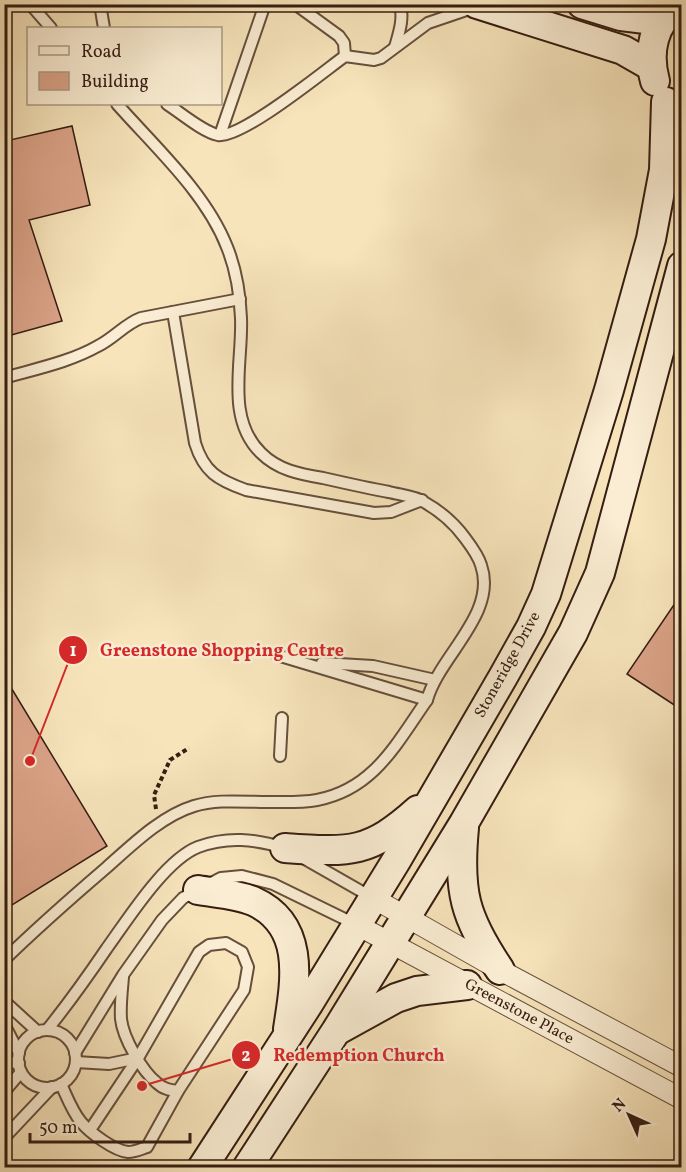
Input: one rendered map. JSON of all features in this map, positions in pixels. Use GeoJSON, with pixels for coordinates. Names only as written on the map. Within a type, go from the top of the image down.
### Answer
{"type":"FeatureCollection","features":[{"type":"Feature","properties":{"kind":"street"},"geometry":{"type":"LineString","coordinates":[[582,4],[621,16],[670,13]]}},
{"type":"Feature","properties":{"kind":"street"},"geometry":{"type":"LineString","coordinates":[[478,5],[623,50],[651,66]]}},
{"type":"Feature","properties":{"kind":"street"},"geometry":{"type":"LineString","coordinates":[[670,13],[655,35],[651,51],[651,66],[656,85],[674,108]]}},
{"type":"Feature","properties":{"kind":"street","name":"Stoneridge Drive"},"geometry":{"type":"LineString","coordinates":[[202,1167],[357,925],[504,677],[546,594],[609,390],[651,239],[674,108]]}},
{"type":"Feature","properties":{"kind":"street"},"geometry":{"type":"LineString","coordinates":[[247,1167],[336,1031],[464,823],[573,633],[600,573],[681,266]]}},
{"type":"Feature","properties":{"kind":"street"},"geometry":{"type":"LineString","coordinates":[[285,848],[343,850],[361,847],[394,831],[430,799]]}},
{"type":"Feature","properties":{"kind":"street"},"geometry":{"type":"LineString","coordinates":[[464,823],[461,854],[463,891],[476,932],[500,970]]}},
{"type":"Feature","properties":{"kind":"street"},"geometry":{"type":"LineString","coordinates":[[198,890],[252,901],[266,908],[278,920],[286,933],[295,964],[287,1034]]}},
{"type":"Feature","properties":{"kind":"street","name":"Greenstone Place"},"geometry":{"type":"LineString","coordinates":[[373,898],[500,970],[681,1067]]}},
{"type":"Feature","properties":{"kind":"street","name":"Greenstone Place"},"geometry":{"type":"LineString","coordinates":[[357,925],[681,1099]]}},
{"type":"Feature","properties":{"kind":"street"},"geometry":{"type":"LineString","coordinates":[[336,1031],[396,998],[417,991],[467,985]]}},
{"type":"Feature","properties":{"kind":"lane"},"geometry":{"type":"LineString","coordinates":[[30,4],[50,27]]}},
{"type":"Feature","properties":{"kind":"lane"},"geometry":{"type":"LineString","coordinates":[[104,4],[101,10],[104,27]]}},
{"type":"Feature","properties":{"kind":"lane"},"geometry":{"type":"LineString","coordinates":[[220,135],[265,4]]}},
{"type":"Feature","properties":{"kind":"lane"},"geometry":{"type":"LineString","coordinates":[[295,4],[339,36],[344,43],[345,56]]}},
{"type":"Feature","properties":{"kind":"lane"},"geometry":{"type":"LineString","coordinates":[[395,47],[402,23],[400,4]]}},
{"type":"Feature","properties":{"kind":"lane"},"geometry":{"type":"LineString","coordinates":[[170,105],[210,132],[220,135],[231,134],[252,122],[345,56],[374,60],[388,54],[428,23],[478,5]]}},
{"type":"Feature","properties":{"kind":"lane"},"geometry":{"type":"LineString","coordinates":[[4,960],[140,837],[172,816],[194,806],[215,802],[314,800],[353,788],[372,774],[385,760],[427,700],[430,689],[478,609],[484,594],[485,580],[481,563],[459,530],[442,513],[422,500],[298,474],[278,467],[260,452],[247,435],[241,419],[238,380],[242,320],[240,299],[228,248],[214,218],[198,195],[118,105]]}},
{"type":"Feature","properties":{"kind":"lane"},"geometry":{"type":"LineString","coordinates":[[4,378],[70,358],[96,347],[135,321],[240,299]]}},
{"type":"Feature","properties":{"kind":"lane"},"geometry":{"type":"LineString","coordinates":[[173,312],[195,443],[199,456],[212,473],[229,484],[246,490],[374,513],[391,512],[422,500]]}},
{"type":"Feature","properties":{"kind":"lane"},"geometry":{"type":"LineString","coordinates":[[277,655],[427,700]]}},
{"type":"Feature","properties":{"kind":"lane"},"geometry":{"type":"LineString","coordinates":[[303,662],[373,666],[435,680]]}},
{"type":"Feature","properties":{"kind":"lane"},"geometry":{"type":"LineString","coordinates":[[280,756],[282,718]]}},
{"type":"Feature","properties":{"kind":"lane"},"geometry":{"type":"LineString","coordinates":[[43,1031],[142,899],[162,875],[196,847],[238,838],[262,841],[285,848],[373,898]]}},
{"type":"Feature","properties":{"kind":"lane"},"geometry":{"type":"LineString","coordinates":[[4,1138],[57,1086],[69,1078],[76,1057],[123,975],[162,920],[183,898],[221,878],[242,876],[273,884],[357,925]]}},
{"type":"Feature","properties":{"kind":"lane"},"geometry":{"type":"LineString","coordinates":[[57,1086],[81,1122],[90,1130],[107,1143],[126,1152],[147,1147],[178,1091],[244,990],[248,967],[242,952],[226,943],[209,945],[199,952],[138,1058],[90,1130]]}},
{"type":"Feature","properties":{"kind":"lane"},"geometry":{"type":"LineString","coordinates":[[123,975],[121,1020],[125,1033],[146,1072],[158,1084],[178,1091]]}},
{"type":"Feature","properties":{"kind":"lane"},"geometry":{"type":"LineString","coordinates":[[4,1001],[43,1031]]}},
{"type":"Feature","properties":{"kind":"lane"},"geometry":{"type":"LineString","coordinates":[[4,1024],[27,1080],[34,1085],[57,1086]]}},
{"type":"Feature","properties":{"kind":"lane"},"geometry":{"type":"LineString","coordinates":[[4,1092],[20,1063],[23,1044],[29,1036],[43,1031],[57,1032],[66,1037],[76,1057]]}},
{"type":"Feature","properties":{"kind":"lane"},"geometry":{"type":"LineString","coordinates":[[76,1057],[109,1064],[138,1058]]}},
{"type":"Feature","properties":{"kind":"lane"},"geometry":{"type":"LineString","coordinates":[[4,1062],[20,1063]]}},
{"type":"Feature","properties":{"kind":"path"},"geometry":{"type":"LineString","coordinates":[[154,795],[170,760],[189,748]]}},
{"type":"Feature","properties":{"kind":"building"},"geometry":{"type":"Polygon","coordinates":[[[72,126],[90,205],[29,220],[62,321],[4,337],[4,136],[6,141],[72,126]]]}},
{"type":"Feature","properties":{"kind":"building"},"geometry":{"type":"Polygon","coordinates":[[[682,593],[682,710],[627,674],[682,593]]]}},
{"type":"Feature","properties":{"kind":"building"},"geometry":{"type":"Polygon","coordinates":[[[4,676],[107,846],[4,910],[4,676]]]}},
{"type":"Feature","properties":{"kind":"place","name":"Greenstone Shopping Centre"},"geometry":{"type":"Point","coordinates":[30,761]}},
{"type":"Feature","properties":{"kind":"place","name":"Redemption Church"},"geometry":{"type":"Point","coordinates":[142,1086]}}]}
